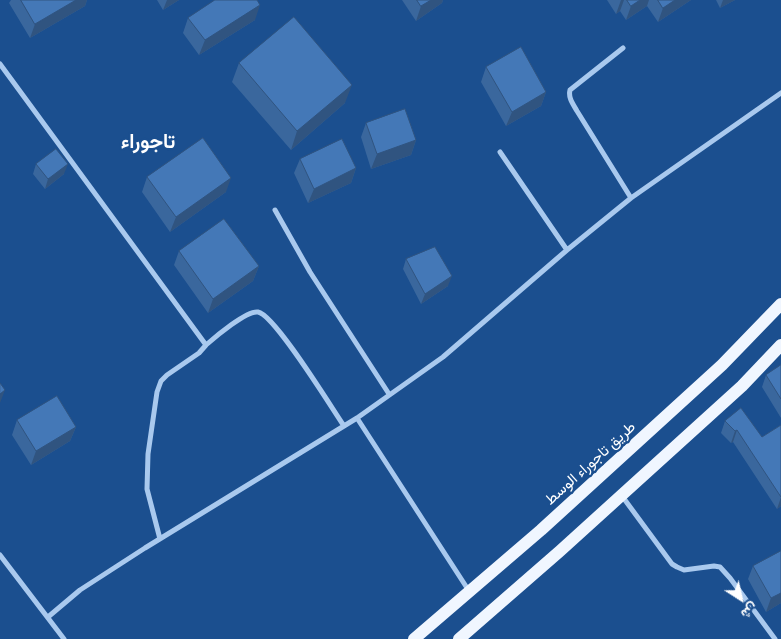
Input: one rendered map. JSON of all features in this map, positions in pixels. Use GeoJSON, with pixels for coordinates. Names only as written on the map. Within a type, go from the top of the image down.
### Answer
{"type":"FeatureCollection","features":[{"type":"Feature","properties":{"kind":"main road","name":"طريق تاجوراء الوسط"},"geometry":{"type":"LineString","coordinates":[[414,639],[540,530],[722,365],[781,304]]}},
{"type":"Feature","properties":{"kind":"main road"},"geometry":{"type":"LineString","coordinates":[[459,639],[560,551],[742,386],[781,345]]}},
{"type":"Feature","properties":{"kind":"street"},"geometry":{"type":"LineString","coordinates":[[623,48],[570,90],[569,94],[577,111],[631,198]]}},
{"type":"Feature","properties":{"kind":"street"},"geometry":{"type":"LineString","coordinates":[[0,64],[206,345]]}},
{"type":"Feature","properties":{"kind":"street"},"geometry":{"type":"LineString","coordinates":[[48,617],[80,590],[357,418],[443,357],[567,250],[631,198],[781,93]]}},
{"type":"Feature","properties":{"kind":"street"},"geometry":{"type":"LineString","coordinates":[[500,152],[567,250]]}},
{"type":"Feature","properties":{"kind":"street"},"geometry":{"type":"LineString","coordinates":[[275,210],[310,272],[389,394]]}},
{"type":"Feature","properties":{"kind":"street"},"geometry":{"type":"LineString","coordinates":[[160,539],[147,489],[148,454],[157,392],[161,381],[167,375],[199,353],[225,329],[250,314],[257,312],[264,315],[290,345],[344,426]]}},
{"type":"Feature","properties":{"kind":"street"},"geometry":{"type":"LineString","coordinates":[[357,418],[470,591]]}},
{"type":"Feature","properties":{"kind":"street"},"geometry":{"type":"LineString","coordinates":[[621,495],[672,564],[684,570],[714,566],[720,568],[775,639]]}},
{"type":"Feature","properties":{"kind":"street"},"geometry":{"type":"LineString","coordinates":[[0,555],[64,639]]}},
{"type":"Feature","properties":{"kind":"building"},"geometry":{"type":"Polygon","coordinates":[[[21,0],[76,0],[35,24],[21,0]]]}},
{"type":"Feature","properties":{"kind":"building"},"geometry":{"type":"Polygon","coordinates":[[[215,0],[257,0],[260,5],[205,40],[188,18],[215,0]]]}},
{"type":"Feature","properties":{"kind":"building"},"geometry":{"type":"Polygon","coordinates":[[[417,0],[431,0],[421,6],[417,0]]]}},
{"type":"Feature","properties":{"kind":"building"},"geometry":{"type":"Polygon","coordinates":[[[627,0],[640,0],[631,6],[627,0]]]}},
{"type":"Feature","properties":{"kind":"building"},"geometry":{"type":"Polygon","coordinates":[[[658,0],[675,0],[663,8],[658,0]]]}},
{"type":"Feature","properties":{"kind":"building"},"geometry":{"type":"Polygon","coordinates":[[[294,17],[352,85],[297,131],[239,63],[294,17]]]}},
{"type":"Feature","properties":{"kind":"building"},"geometry":{"type":"Polygon","coordinates":[[[521,47],[546,92],[512,112],[486,67],[521,47]]]}},
{"type":"Feature","properties":{"kind":"building"},"geometry":{"type":"Polygon","coordinates":[[[405,109],[416,140],[377,154],[366,123],[405,109]]]}},
{"type":"Feature","properties":{"kind":"building"},"geometry":{"type":"Polygon","coordinates":[[[203,138],[231,178],[176,217],[147,177],[203,138]]]}},
{"type":"Feature","properties":{"kind":"building"},"geometry":{"type":"Polygon","coordinates":[[[342,139],[356,168],[314,189],[300,159],[342,139]]]}},
{"type":"Feature","properties":{"kind":"building"},"geometry":{"type":"Polygon","coordinates":[[[56,149],[68,164],[48,179],[36,164],[56,149]]]}},
{"type":"Feature","properties":{"kind":"building"},"geometry":{"type":"Polygon","coordinates":[[[224,219],[259,266],[213,299],[179,251],[224,219]]]}},
{"type":"Feature","properties":{"kind":"building"},"geometry":{"type":"Polygon","coordinates":[[[435,247],[452,276],[425,294],[406,259],[435,247]]]}},
{"type":"Feature","properties":{"kind":"building"},"geometry":{"type":"Polygon","coordinates":[[[781,365],[781,399],[766,375],[781,365]]]}},
{"type":"Feature","properties":{"kind":"building"},"geometry":{"type":"Polygon","coordinates":[[[0,383],[5,390],[0,394],[0,383]]]}},
{"type":"Feature","properties":{"kind":"building"},"geometry":{"type":"Polygon","coordinates":[[[57,396],[76,427],[36,451],[17,420],[57,396]]]}},
{"type":"Feature","properties":{"kind":"building"},"geometry":{"type":"Polygon","coordinates":[[[741,408],[762,437],[781,425],[781,497],[737,430],[735,431],[725,421],[741,408]]]}},
{"type":"Feature","properties":{"kind":"building"},"geometry":{"type":"Polygon","coordinates":[[[781,551],[781,593],[771,598],[753,566],[781,551]]]}},
{"type":"Feature","properties":{"kind":"district","name":"تاجوراء"},"geometry":{"type":"Point","coordinates":[148,141]}}]}
